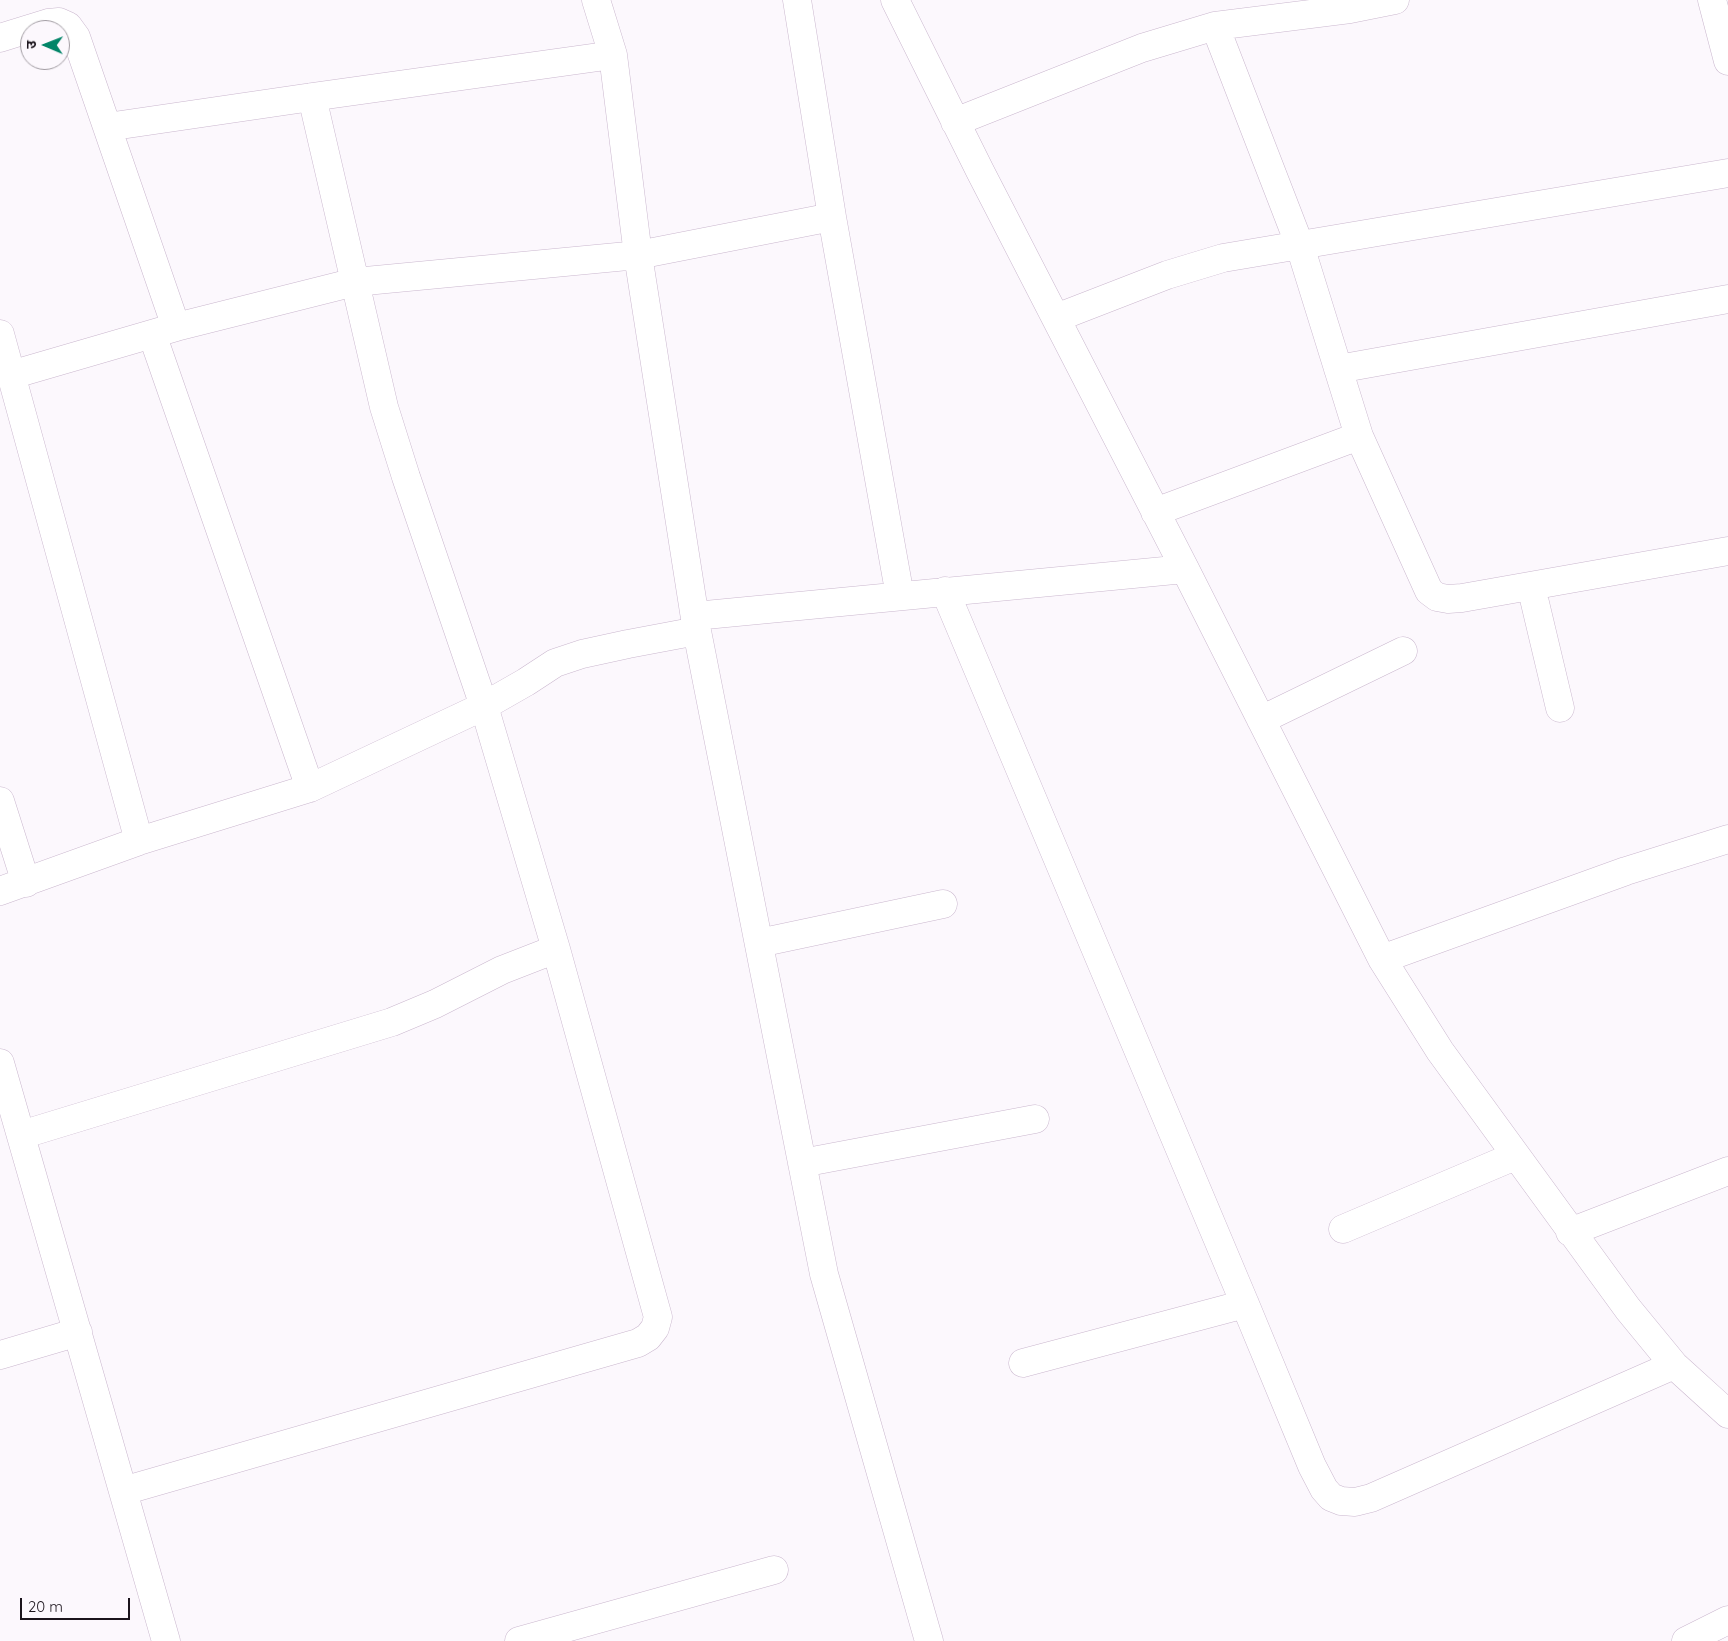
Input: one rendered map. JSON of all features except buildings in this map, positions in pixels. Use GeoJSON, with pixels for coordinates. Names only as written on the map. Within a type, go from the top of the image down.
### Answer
{"type":"FeatureCollection","features":[{"type":"Feature","properties":{"kind":"street"},"geometry":{"type":"LineString","coordinates":[[596,0],[613,55],[638,255],[696,624],[824,1274],[929,1641]]}},
{"type":"Feature","properties":{"kind":"street"},"geometry":{"type":"LineString","coordinates":[[797,0],[832,217],[900,596]]}},
{"type":"Feature","properties":{"kind":"street"},"geometry":{"type":"LineString","coordinates":[[895,0],[955,122],[1185,569],[1382,959],[1440,1051],[1570,1232],[1628,1309],[1674,1366],[1728,1414]]}},
{"type":"Feature","properties":{"kind":"street"},"geometry":{"type":"LineString","coordinates":[[955,122],[1142,48],[1215,26],[1349,4],[1395,0]]}},
{"type":"Feature","properties":{"kind":"street"},"geometry":{"type":"LineString","coordinates":[[1712,0],[1728,60]]}},
{"type":"Feature","properties":{"kind":"street"},"geometry":{"type":"LineString","coordinates":[[0,38],[48,23],[59,22],[68,26],[76,37],[107,128],[164,330],[310,788]]}},
{"type":"Feature","properties":{"kind":"street"},"geometry":{"type":"LineString","coordinates":[[1215,26],[1300,246],[1358,436],[1429,591],[1437,597],[1448,599],[1462,598],[1728,551]]}},
{"type":"Feature","properties":{"kind":"street"},"geometry":{"type":"LineString","coordinates":[[107,128],[613,55]]}},
{"type":"Feature","properties":{"kind":"street"},"geometry":{"type":"LineString","coordinates":[[123,1491],[638,1343],[648,1337],[655,1328],[658,1317],[556,950],[484,706],[406,477],[387,415],[312,97]]}},
{"type":"Feature","properties":{"kind":"street"},"geometry":{"type":"LineString","coordinates":[[1056,318],[1166,275],[1223,258],[1728,173]]}},
{"type":"Feature","properties":{"kind":"street"},"geometry":{"type":"LineString","coordinates":[[11,374],[164,330],[355,282],[638,255],[832,217]]}},
{"type":"Feature","properties":{"kind":"street"},"geometry":{"type":"LineString","coordinates":[[1338,370],[1728,299]]}},
{"type":"Feature","properties":{"kind":"street"},"geometry":{"type":"LineString","coordinates":[[0,334],[139,841]]}},
{"type":"Feature","properties":{"kind":"street"},"geometry":{"type":"LineString","coordinates":[[1155,512],[1358,436]]}},
{"type":"Feature","properties":{"kind":"street"},"geometry":{"type":"LineString","coordinates":[[0,892],[139,841],[310,788],[484,706],[555,663],[696,624],[900,596],[1185,569]]}},
{"type":"Feature","properties":{"kind":"street"},"geometry":{"type":"LineString","coordinates":[[1531,586],[1560,708]]}},
{"type":"Feature","properties":{"kind":"street"},"geometry":{"type":"LineString","coordinates":[[945,591],[1312,1466],[1324,1489],[1331,1497],[1340,1501],[1355,1502],[1371,1498],[1674,1366]]}},
{"type":"Feature","properties":{"kind":"street"},"geometry":{"type":"LineString","coordinates":[[1261,720],[1402,651]]}},
{"type":"Feature","properties":{"kind":"street"},"geometry":{"type":"LineString","coordinates":[[0,801],[26,883]]}},
{"type":"Feature","properties":{"kind":"street"},"geometry":{"type":"LineString","coordinates":[[1382,959],[1626,872],[1728,838]]}},
{"type":"Feature","properties":{"kind":"street"},"geometry":{"type":"LineString","coordinates":[[758,943],[943,904]]}},
{"type":"Feature","properties":{"kind":"street"},"geometry":{"type":"LineString","coordinates":[[21,1135],[392,1022],[435,1004],[502,970],[556,950]]}},
{"type":"Feature","properties":{"kind":"street"},"geometry":{"type":"LineString","coordinates":[[0,1063],[166,1641]]}},
{"type":"Feature","properties":{"kind":"street"},"geometry":{"type":"LineString","coordinates":[[802,1163],[1035,1119]]}},
{"type":"Feature","properties":{"kind":"street"},"geometry":{"type":"LineString","coordinates":[[1343,1229],[1515,1156]]}},
{"type":"Feature","properties":{"kind":"street"},"geometry":{"type":"LineString","coordinates":[[1570,1232],[1728,1171]]}},
{"type":"Feature","properties":{"kind":"street"},"geometry":{"type":"LineString","coordinates":[[1023,1363],[1245,1304]]}},
{"type":"Feature","properties":{"kind":"street"},"geometry":{"type":"LineString","coordinates":[[0,1355],[78,1332]]}},
{"type":"Feature","properties":{"kind":"street"},"geometry":{"type":"LineString","coordinates":[[519,1641],[774,1570]]}},
{"type":"Feature","properties":{"kind":"street"},"geometry":{"type":"LineString","coordinates":[[1686,1641],[1728,1620]]}}]}
